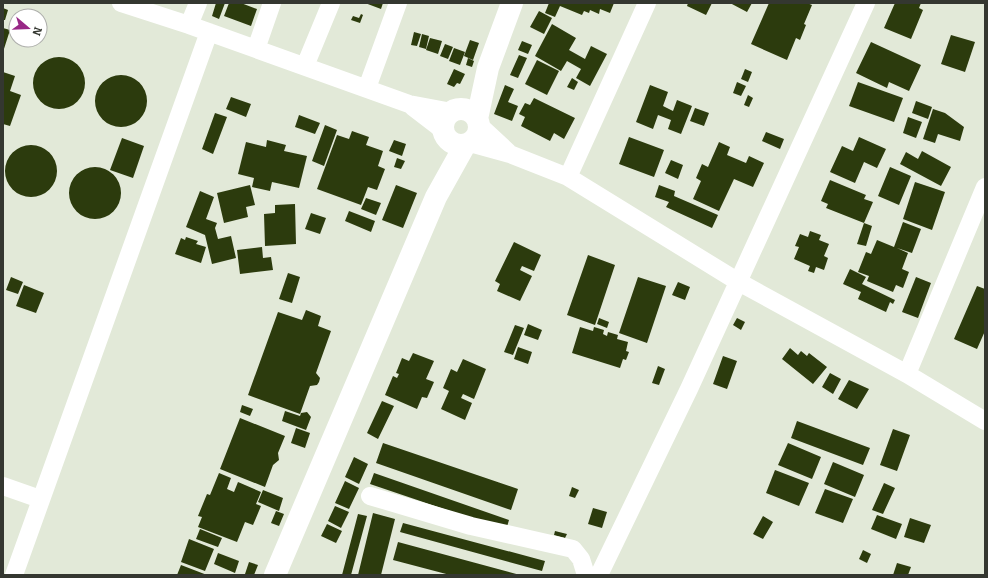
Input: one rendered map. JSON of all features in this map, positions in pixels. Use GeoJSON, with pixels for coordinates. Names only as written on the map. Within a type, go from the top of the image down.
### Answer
{"type":"FeatureCollection","features":[{"type":"Feature","properties":{"kind":"street"},"geometry":{"type":"LineString","coordinates":[[121,3],[190,25],[409,104],[461,128],[510,154],[568,176],[737,281],[906,374],[985,421]]}},
{"type":"Feature","properties":{"kind":"street"},"geometry":{"type":"LineString","coordinates":[[190,25],[198,3]]}},
{"type":"Feature","properties":{"kind":"street"},"geometry":{"type":"LineString","coordinates":[[256,49],[272,3]]}},
{"type":"Feature","properties":{"kind":"street"},"geometry":{"type":"LineString","coordinates":[[305,66],[331,3]]}},
{"type":"Feature","properties":{"kind":"street"},"geometry":{"type":"LineString","coordinates":[[366,88],[398,3]]}},
{"type":"Feature","properties":{"kind":"street"},"geometry":{"type":"LineString","coordinates":[[275,575],[436,197],[461,128],[488,68],[512,3]]}},
{"type":"Feature","properties":{"kind":"street"},"geometry":{"type":"LineString","coordinates":[[568,176],[647,3]]}},
{"type":"Feature","properties":{"kind":"street"},"geometry":{"type":"LineString","coordinates":[[599,575],[688,389],[866,3]]}},
{"type":"Feature","properties":{"kind":"street"},"geometry":{"type":"LineString","coordinates":[[14,575],[40,499],[209,32]]}},
{"type":"Feature","properties":{"kind":"street"},"geometry":{"type":"LineString","coordinates":[[906,374],[985,187]]}},
{"type":"Feature","properties":{"kind":"street"},"geometry":{"type":"LineString","coordinates":[[3,486],[40,499]]}},
{"type":"Feature","properties":{"kind":"street"},"geometry":{"type":"LineString","coordinates":[[370,496],[471,526],[573,549],[582,559],[586,575]]}},
{"type":"Feature","properties":{"kind":"building"},"geometry":{"type":"Polygon","coordinates":[[[216,3],[225,3],[219,19],[212,16],[216,3]]]}},
{"type":"Feature","properties":{"kind":"building"},"geometry":{"type":"Polygon","coordinates":[[[229,3],[241,3],[257,9],[251,26],[224,16],[229,3]]]}},
{"type":"Feature","properties":{"kind":"building"},"geometry":{"type":"Polygon","coordinates":[[[365,3],[383,3],[381,9],[365,3]]]}},
{"type":"Feature","properties":{"kind":"building"},"geometry":{"type":"Polygon","coordinates":[[[549,3],[614,3],[610,13],[600,9],[599,14],[590,10],[589,13],[584,11],[582,15],[560,6],[555,17],[545,13],[549,3]]]}},
{"type":"Feature","properties":{"kind":"building"},"geometry":{"type":"Polygon","coordinates":[[[688,3],[712,3],[706,15],[687,6],[688,3]]]}},
{"type":"Feature","properties":{"kind":"building"},"geometry":{"type":"Polygon","coordinates":[[[730,3],[752,3],[747,12],[730,3]]]}},
{"type":"Feature","properties":{"kind":"building"},"geometry":{"type":"Polygon","coordinates":[[[769,3],[807,3],[812,5],[804,24],[806,25],[800,40],[796,38],[787,60],[751,44],[769,3]]]}},
{"type":"Feature","properties":{"kind":"building"},"geometry":{"type":"Polygon","coordinates":[[[895,3],[921,3],[919,8],[923,10],[911,39],[884,28],[895,3]]]}},
{"type":"Feature","properties":{"kind":"building"},"geometry":{"type":"Polygon","coordinates":[[[3,8],[8,10],[5,20],[3,20],[3,8]]]}},
{"type":"Feature","properties":{"kind":"building"},"geometry":{"type":"Polygon","coordinates":[[[539,11],[552,18],[544,34],[530,27],[539,11]]]}},
{"type":"Feature","properties":{"kind":"building"},"geometry":{"type":"Polygon","coordinates":[[[361,14],[363,15],[360,23],[351,20],[353,16],[359,18],[361,14]]]}},
{"type":"Feature","properties":{"kind":"building"},"geometry":{"type":"Polygon","coordinates":[[[552,24],[576,38],[569,50],[585,59],[591,46],[607,54],[590,86],[576,78],[581,69],[567,61],[561,71],[535,56],[552,24]]]}},
{"type":"Feature","properties":{"kind":"building"},"geometry":{"type":"Polygon","coordinates":[[[3,28],[8,29],[8,36],[3,52],[3,28]]]}},
{"type":"Feature","properties":{"kind":"building"},"geometry":{"type":"Polygon","coordinates":[[[414,32],[421,34],[417,46],[411,45],[414,32]]]}},
{"type":"Feature","properties":{"kind":"building"},"geometry":{"type":"Polygon","coordinates":[[[422,34],[429,36],[426,49],[419,47],[422,34]]]}},
{"type":"Feature","properties":{"kind":"building"},"geometry":{"type":"Polygon","coordinates":[[[951,35],[975,42],[965,72],[941,64],[951,35]]]}},
{"type":"Feature","properties":{"kind":"building"},"geometry":{"type":"Polygon","coordinates":[[[430,38],[442,41],[438,54],[426,50],[430,38]]]}},
{"type":"Feature","properties":{"kind":"building"},"geometry":{"type":"Polygon","coordinates":[[[470,40],[479,43],[473,60],[464,56],[470,40]]]}},
{"type":"Feature","properties":{"kind":"building"},"geometry":{"type":"Polygon","coordinates":[[[522,41],[532,45],[528,54],[518,50],[522,41]]]}},
{"type":"Feature","properties":{"kind":"building"},"geometry":{"type":"Polygon","coordinates":[[[871,42],[921,65],[909,91],[889,82],[887,88],[856,73],[871,42]]]}},
{"type":"Feature","properties":{"kind":"building"},"geometry":{"type":"Polygon","coordinates":[[[445,44],[453,47],[448,59],[440,56],[445,44]]]}},
{"type":"Feature","properties":{"kind":"building"},"geometry":{"type":"Polygon","coordinates":[[[454,48],[465,52],[460,65],[449,61],[454,48]]]}},
{"type":"Feature","properties":{"kind":"building"},"geometry":{"type":"Polygon","coordinates":[[[519,55],[527,58],[518,78],[510,75],[519,55]]]}},
{"type":"Feature","properties":{"kind":"building"},"geometry":{"type":"Polygon","coordinates":[[[59,57],[69,59],[77,65],[83,73],[85,83],[83,93],[77,101],[69,107],[59,109],[49,107],[41,101],[35,93],[33,83],[35,73],[41,65],[49,59],[59,57]]]}},
{"type":"Feature","properties":{"kind":"building"},"geometry":{"type":"Polygon","coordinates":[[[468,58],[474,61],[472,67],[466,65],[468,58]]]}},
{"type":"Feature","properties":{"kind":"building"},"geometry":{"type":"Polygon","coordinates":[[[537,60],[559,71],[547,95],[525,84],[537,60]]]}},
{"type":"Feature","properties":{"kind":"building"},"geometry":{"type":"Polygon","coordinates":[[[454,69],[465,74],[460,84],[457,83],[454,87],[447,84],[454,69]]]}},
{"type":"Feature","properties":{"kind":"building"},"geometry":{"type":"Polygon","coordinates":[[[745,69],[752,72],[748,82],[741,79],[745,69]]]}},
{"type":"Feature","properties":{"kind":"building"},"geometry":{"type":"Polygon","coordinates":[[[3,72],[15,76],[10,91],[21,95],[10,126],[3,124],[3,72]]]}},
{"type":"Feature","properties":{"kind":"building"},"geometry":{"type":"Polygon","coordinates":[[[121,75],[131,77],[139,83],[145,91],[147,101],[145,111],[139,119],[131,125],[121,127],[111,125],[103,119],[97,111],[95,101],[97,91],[103,83],[111,77],[121,75]]]}},
{"type":"Feature","properties":{"kind":"building"},"geometry":{"type":"Polygon","coordinates":[[[572,78],[578,82],[574,90],[567,87],[572,78]]]}},
{"type":"Feature","properties":{"kind":"building"},"geometry":{"type":"Polygon","coordinates":[[[737,82],[746,86],[741,96],[733,93],[737,82]]]}},
{"type":"Feature","properties":{"kind":"building"},"geometry":{"type":"Polygon","coordinates":[[[858,82],[903,98],[894,122],[849,106],[858,82]]]}},
{"type":"Feature","properties":{"kind":"building"},"geometry":{"type":"Polygon","coordinates":[[[505,85],[514,89],[508,102],[518,106],[512,121],[494,114],[505,85]]]}},
{"type":"Feature","properties":{"kind":"building"},"geometry":{"type":"Polygon","coordinates":[[[650,85],[668,92],[663,106],[673,111],[677,100],[692,106],[681,134],[668,129],[671,120],[658,115],[653,129],[636,122],[650,85]]]}},
{"type":"Feature","properties":{"kind":"building"},"geometry":{"type":"Polygon","coordinates":[[[748,95],[753,98],[749,107],[744,105],[748,95]]]}},
{"type":"Feature","properties":{"kind":"building"},"geometry":{"type":"Polygon","coordinates":[[[231,97],[251,104],[246,117],[226,109],[231,97]]]}},
{"type":"Feature","properties":{"kind":"building"},"geometry":{"type":"Polygon","coordinates":[[[534,98],[575,118],[564,139],[554,133],[550,141],[521,126],[525,117],[519,114],[525,103],[530,105],[534,98]]]}},
{"type":"Feature","properties":{"kind":"building"},"geometry":{"type":"Polygon","coordinates":[[[916,101],[932,107],[928,119],[912,113],[916,101]]]}},
{"type":"Feature","properties":{"kind":"building"},"geometry":{"type":"Polygon","coordinates":[[[695,108],[709,113],[704,126],[690,121],[695,108]]]}},
{"type":"Feature","properties":{"kind":"building"},"geometry":{"type":"Polygon","coordinates":[[[933,109],[945,113],[964,127],[960,141],[938,134],[935,143],[923,139],[933,109]]]}},
{"type":"Feature","properties":{"kind":"building"},"geometry":{"type":"Polygon","coordinates":[[[215,113],[227,117],[213,154],[202,149],[215,113]]]}},
{"type":"Feature","properties":{"kind":"building"},"geometry":{"type":"Polygon","coordinates":[[[299,115],[320,123],[315,134],[295,127],[299,115]]]}},
{"type":"Feature","properties":{"kind":"building"},"geometry":{"type":"Polygon","coordinates":[[[908,117],[922,122],[916,138],[903,133],[908,117]]]}},
{"type":"Feature","properties":{"kind":"building"},"geometry":{"type":"Polygon","coordinates":[[[325,125],[337,130],[324,166],[312,161],[325,125]]]}},
{"type":"Feature","properties":{"kind":"building"},"geometry":{"type":"Polygon","coordinates":[[[352,131],[369,137],[366,145],[383,151],[378,166],[385,169],[377,190],[368,187],[361,205],[317,189],[337,135],[349,139],[352,131]]]}},
{"type":"Feature","properties":{"kind":"building"},"geometry":{"type":"Polygon","coordinates":[[[766,132],[784,139],[780,149],[762,141],[766,132]]]}},
{"type":"Feature","properties":{"kind":"building"},"geometry":{"type":"Polygon","coordinates":[[[629,137],[664,150],[654,177],[619,164],[629,137]]]}},
{"type":"Feature","properties":{"kind":"building"},"geometry":{"type":"Polygon","coordinates":[[[859,137],[886,149],[877,168],[864,162],[855,183],[830,172],[842,146],[853,151],[859,137]]]}},
{"type":"Feature","properties":{"kind":"building"},"geometry":{"type":"Polygon","coordinates":[[[122,138],[144,146],[133,178],[110,170],[122,138]]]}},
{"type":"Feature","properties":{"kind":"building"},"geometry":{"type":"Polygon","coordinates":[[[267,140],[286,145],[284,151],[307,156],[299,188],[272,182],[270,191],[252,187],[254,178],[238,174],[246,142],[266,147],[267,140]]]}},
{"type":"Feature","properties":{"kind":"building"},"geometry":{"type":"Polygon","coordinates":[[[394,140],[406,144],[402,156],[389,151],[394,140]]]}},
{"type":"Feature","properties":{"kind":"building"},"geometry":{"type":"Polygon","coordinates":[[[719,142],[730,147],[727,155],[746,163],[749,156],[764,163],[753,187],[734,179],[719,211],[693,199],[701,181],[696,178],[702,164],[708,167],[719,142]]]}},
{"type":"Feature","properties":{"kind":"building"},"geometry":{"type":"Polygon","coordinates":[[[31,145],[41,147],[49,153],[55,161],[57,171],[55,181],[49,189],[41,195],[31,197],[21,195],[13,189],[7,181],[5,171],[7,161],[13,153],[21,147],[31,145]]]}},
{"type":"Feature","properties":{"kind":"building"},"geometry":{"type":"Polygon","coordinates":[[[922,151],[951,167],[941,186],[900,164],[906,152],[918,159],[922,151]]]}},
{"type":"Feature","properties":{"kind":"building"},"geometry":{"type":"Polygon","coordinates":[[[397,158],[405,161],[401,169],[394,167],[397,158]]]}},
{"type":"Feature","properties":{"kind":"building"},"geometry":{"type":"Polygon","coordinates":[[[671,160],[683,165],[678,179],[665,173],[671,160]]]}},
{"type":"Feature","properties":{"kind":"building"},"geometry":{"type":"Polygon","coordinates":[[[95,167],[105,169],[113,175],[119,183],[121,193],[119,203],[113,211],[105,217],[95,219],[85,217],[77,211],[71,203],[69,193],[71,183],[77,175],[85,169],[95,167]]]}},
{"type":"Feature","properties":{"kind":"building"},"geometry":{"type":"Polygon","coordinates":[[[890,167],[911,176],[899,205],[878,196],[890,167]]]}},
{"type":"Feature","properties":{"kind":"building"},"geometry":{"type":"Polygon","coordinates":[[[830,180],[866,195],[864,199],[873,202],[864,223],[826,208],[828,204],[821,201],[830,180]]]}},
{"type":"Feature","properties":{"kind":"building"},"geometry":{"type":"Polygon","coordinates":[[[915,182],[945,192],[932,230],[903,219],[915,182]]]}},
{"type":"Feature","properties":{"kind":"building"},"geometry":{"type":"Polygon","coordinates":[[[250,185],[255,205],[246,207],[248,217],[224,223],[217,193],[250,185]]]}},
{"type":"Feature","properties":{"kind":"building"},"geometry":{"type":"Polygon","coordinates":[[[396,185],[417,193],[403,228],[382,220],[396,185]]]}},
{"type":"Feature","properties":{"kind":"building"},"geometry":{"type":"Polygon","coordinates":[[[659,185],[675,191],[674,196],[718,215],[712,228],[666,207],[669,202],[655,197],[659,185]]]}},
{"type":"Feature","properties":{"kind":"building"},"geometry":{"type":"Polygon","coordinates":[[[200,191],[214,197],[206,219],[217,223],[215,228],[218,239],[231,236],[236,258],[212,264],[205,235],[186,227],[200,191]]]}},
{"type":"Feature","properties":{"kind":"building"},"geometry":{"type":"Polygon","coordinates":[[[366,198],[381,203],[376,215],[361,209],[366,198]]]}},
{"type":"Feature","properties":{"kind":"building"},"geometry":{"type":"Polygon","coordinates":[[[295,204],[296,244],[265,246],[264,214],[275,213],[275,205],[295,204]]]}},
{"type":"Feature","properties":{"kind":"building"},"geometry":{"type":"Polygon","coordinates":[[[349,211],[375,221],[371,232],[345,221],[349,211]]]}},
{"type":"Feature","properties":{"kind":"building"},"geometry":{"type":"Polygon","coordinates":[[[311,213],[326,218],[320,234],[305,229],[311,213]]]}},
{"type":"Feature","properties":{"kind":"building"},"geometry":{"type":"Polygon","coordinates":[[[903,222],[921,229],[912,253],[897,248],[908,253],[902,269],[909,272],[903,288],[896,285],[893,292],[867,281],[869,276],[858,272],[866,252],[871,254],[877,240],[894,247],[903,222]]]}},
{"type":"Feature","properties":{"kind":"building"},"geometry":{"type":"Polygon","coordinates":[[[864,223],[872,226],[866,246],[857,244],[864,223]]]}},
{"type":"Feature","properties":{"kind":"building"},"geometry":{"type":"Polygon","coordinates":[[[810,231],[821,235],[819,240],[829,244],[824,256],[828,258],[824,270],[816,267],[814,273],[808,271],[810,266],[794,259],[799,247],[795,246],[800,234],[808,237],[810,231]]]}},
{"type":"Feature","properties":{"kind":"building"},"geometry":{"type":"Polygon","coordinates":[[[186,237],[198,241],[196,244],[206,247],[201,263],[175,254],[181,238],[185,240],[186,237]]]}},
{"type":"Feature","properties":{"kind":"building"},"geometry":{"type":"Polygon","coordinates":[[[514,242],[541,255],[534,271],[522,266],[520,270],[532,276],[520,301],[497,291],[500,284],[495,281],[514,242]]]}},
{"type":"Feature","properties":{"kind":"building"},"geometry":{"type":"Polygon","coordinates":[[[262,247],[263,258],[271,257],[273,270],[240,274],[237,250],[262,247]]]}},
{"type":"Feature","properties":{"kind":"building"},"geometry":{"type":"Polygon","coordinates":[[[588,255],[615,265],[595,325],[567,315],[588,255]]]}},
{"type":"Feature","properties":{"kind":"building"},"geometry":{"type":"Polygon","coordinates":[[[850,269],[866,277],[862,284],[895,300],[893,304],[890,302],[886,312],[858,299],[861,292],[843,284],[850,269]]]}},
{"type":"Feature","properties":{"kind":"building"},"geometry":{"type":"Polygon","coordinates":[[[288,273],[300,277],[292,303],[279,299],[288,273]]]}},
{"type":"Feature","properties":{"kind":"building"},"geometry":{"type":"Polygon","coordinates":[[[11,277],[23,282],[18,294],[6,290],[11,277]]]}},
{"type":"Feature","properties":{"kind":"building"},"geometry":{"type":"Polygon","coordinates":[[[638,277],[666,286],[647,343],[619,333],[638,277]]]}},
{"type":"Feature","properties":{"kind":"building"},"geometry":{"type":"Polygon","coordinates":[[[916,277],[931,283],[918,318],[902,312],[916,277]]]}},
{"type":"Feature","properties":{"kind":"building"},"geometry":{"type":"Polygon","coordinates":[[[678,282],[690,287],[685,300],[672,295],[678,282]]]}},
{"type":"Feature","properties":{"kind":"building"},"geometry":{"type":"Polygon","coordinates":[[[24,285],[44,293],[36,313],[16,306],[24,285]]]}},
{"type":"Feature","properties":{"kind":"building"},"geometry":{"type":"Polygon","coordinates":[[[977,286],[985,289],[985,331],[977,349],[954,339],[977,286]]]}},
{"type":"Feature","properties":{"kind":"building"},"geometry":{"type":"Polygon","coordinates":[[[306,310],[321,316],[318,326],[331,331],[316,373],[320,378],[319,382],[317,385],[310,386],[300,414],[248,395],[278,312],[302,320],[306,310]]]}},
{"type":"Feature","properties":{"kind":"building"},"geometry":{"type":"Polygon","coordinates":[[[599,318],[609,322],[607,328],[597,324],[599,318]]]}},
{"type":"Feature","properties":{"kind":"building"},"geometry":{"type":"Polygon","coordinates":[[[737,318],[745,322],[741,330],[733,325],[737,318]]]}},
{"type":"Feature","properties":{"kind":"building"},"geometry":{"type":"Polygon","coordinates":[[[528,324],[542,330],[538,340],[524,335],[528,324]]]}},
{"type":"Feature","properties":{"kind":"building"},"geometry":{"type":"Polygon","coordinates":[[[515,325],[524,328],[513,355],[504,352],[515,325]]]}},
{"type":"Feature","properties":{"kind":"building"},"geometry":{"type":"Polygon","coordinates":[[[580,327],[593,331],[594,327],[604,330],[603,334],[607,336],[608,332],[618,335],[617,339],[628,342],[626,351],[629,352],[626,360],[623,359],[620,368],[572,353],[580,327]]]}},
{"type":"Feature","properties":{"kind":"building"},"geometry":{"type":"Polygon","coordinates":[[[518,347],[532,352],[528,364],[514,359],[518,347]]]}},
{"type":"Feature","properties":{"kind":"building"},"geometry":{"type":"Polygon","coordinates":[[[790,348],[798,355],[801,351],[807,356],[809,353],[827,367],[813,384],[782,359],[790,348]]]}},
{"type":"Feature","properties":{"kind":"building"},"geometry":{"type":"Polygon","coordinates":[[[413,353],[434,361],[426,379],[434,382],[427,398],[422,397],[417,409],[385,395],[393,376],[397,378],[399,374],[396,373],[402,358],[409,361],[413,353]]]}},
{"type":"Feature","properties":{"kind":"building"},"geometry":{"type":"Polygon","coordinates":[[[723,356],[737,361],[727,389],[713,384],[723,356]]]}},
{"type":"Feature","properties":{"kind":"building"},"geometry":{"type":"Polygon","coordinates":[[[463,359],[486,369],[474,399],[463,394],[461,398],[472,403],[465,420],[441,409],[449,391],[443,388],[451,369],[457,372],[463,359]]]}},
{"type":"Feature","properties":{"kind":"building"},"geometry":{"type":"Polygon","coordinates":[[[658,366],[665,369],[659,385],[652,383],[658,366]]]}},
{"type":"Feature","properties":{"kind":"building"},"geometry":{"type":"Polygon","coordinates":[[[830,373],[841,379],[833,394],[822,387],[830,373]]]}},
{"type":"Feature","properties":{"kind":"building"},"geometry":{"type":"Polygon","coordinates":[[[849,380],[869,389],[857,409],[838,399],[849,380]]]}},
{"type":"Feature","properties":{"kind":"building"},"geometry":{"type":"Polygon","coordinates":[[[382,401],[394,406],[378,439],[367,433],[382,401]]]}},
{"type":"Feature","properties":{"kind":"building"},"geometry":{"type":"Polygon","coordinates":[[[242,405],[253,409],[250,416],[240,412],[242,405]]]}},
{"type":"Feature","properties":{"kind":"building"},"geometry":{"type":"Polygon","coordinates":[[[285,411],[300,416],[301,413],[307,412],[311,417],[306,430],[282,421],[285,411]]]}},
{"type":"Feature","properties":{"kind":"building"},"geometry":{"type":"Polygon","coordinates":[[[240,418],[285,436],[278,453],[279,460],[273,465],[265,487],[220,469],[240,418]]]}},
{"type":"Feature","properties":{"kind":"building"},"geometry":{"type":"Polygon","coordinates":[[[797,421],[870,448],[863,465],[791,438],[797,421]]]}},
{"type":"Feature","properties":{"kind":"building"},"geometry":{"type":"Polygon","coordinates":[[[296,428],[310,433],[305,448],[291,443],[296,428]]]}},
{"type":"Feature","properties":{"kind":"building"},"geometry":{"type":"Polygon","coordinates":[[[893,429],[910,435],[897,471],[880,465],[893,429]]]}},
{"type":"Feature","properties":{"kind":"building"},"geometry":{"type":"Polygon","coordinates":[[[383,443],[518,489],[511,510],[376,463],[383,443]]]}},
{"type":"Feature","properties":{"kind":"building"},"geometry":{"type":"Polygon","coordinates":[[[788,443],[821,457],[812,479],[778,465],[788,443]]]}},
{"type":"Feature","properties":{"kind":"building"},"geometry":{"type":"Polygon","coordinates":[[[354,457],[368,464],[359,484],[345,477],[354,457]]]}},
{"type":"Feature","properties":{"kind":"building"},"geometry":{"type":"Polygon","coordinates":[[[833,462],[864,475],[855,497],[824,484],[833,462]]]}},
{"type":"Feature","properties":{"kind":"building"},"geometry":{"type":"Polygon","coordinates":[[[775,470],[809,483],[799,506],[766,493],[775,470]]]}},
{"type":"Feature","properties":{"kind":"building"},"geometry":{"type":"Polygon","coordinates":[[[219,473],[231,478],[227,489],[234,492],[238,482],[261,492],[256,504],[261,506],[253,525],[245,522],[237,542],[198,527],[202,517],[198,516],[207,494],[210,495],[219,473]]]}},
{"type":"Feature","properties":{"kind":"building"},"geometry":{"type":"Polygon","coordinates":[[[374,473],[509,520],[506,530],[370,484],[374,473]]]}},
{"type":"Feature","properties":{"kind":"building"},"geometry":{"type":"Polygon","coordinates":[[[345,481],[359,488],[349,509],[335,503],[345,481]]]}},
{"type":"Feature","properties":{"kind":"building"},"geometry":{"type":"Polygon","coordinates":[[[884,483],[895,488],[883,514],[872,510],[884,483]]]}},
{"type":"Feature","properties":{"kind":"building"},"geometry":{"type":"Polygon","coordinates":[[[572,487],[579,490],[575,498],[569,496],[572,487]]]}},
{"type":"Feature","properties":{"kind":"building"},"geometry":{"type":"Polygon","coordinates":[[[825,489],[853,499],[843,523],[815,513],[825,489]]]}},
{"type":"Feature","properties":{"kind":"building"},"geometry":{"type":"Polygon","coordinates":[[[263,490],[283,498],[279,511],[258,502],[263,490]]]}},
{"type":"Feature","properties":{"kind":"building"},"geometry":{"type":"Polygon","coordinates":[[[335,506],[349,512],[341,528],[328,521],[335,506]]]}},
{"type":"Feature","properties":{"kind":"building"},"geometry":{"type":"Polygon","coordinates":[[[593,508],[607,512],[602,528],[588,524],[593,508]]]}},
{"type":"Feature","properties":{"kind":"building"},"geometry":{"type":"Polygon","coordinates":[[[276,511],[284,514],[279,526],[271,523],[276,511]]]}},
{"type":"Feature","properties":{"kind":"building"},"geometry":{"type":"Polygon","coordinates":[[[373,513],[395,519],[381,575],[358,575],[373,513]]]}},
{"type":"Feature","properties":{"kind":"building"},"geometry":{"type":"Polygon","coordinates":[[[358,514],[367,516],[351,575],[342,575],[358,514]]]}},
{"type":"Feature","properties":{"kind":"building"},"geometry":{"type":"Polygon","coordinates":[[[877,515],[902,524],[896,539],[871,529],[877,515]]]}},
{"type":"Feature","properties":{"kind":"building"},"geometry":{"type":"Polygon","coordinates":[[[763,516],[773,522],[763,539],[753,534],[763,516]]]}},
{"type":"Feature","properties":{"kind":"building"},"geometry":{"type":"Polygon","coordinates":[[[910,518],[931,525],[924,543],[904,537],[910,518]]]}},
{"type":"Feature","properties":{"kind":"building"},"geometry":{"type":"Polygon","coordinates":[[[403,523],[545,561],[542,571],[400,532],[403,523]]]}},
{"type":"Feature","properties":{"kind":"building"},"geometry":{"type":"Polygon","coordinates":[[[327,524],[342,531],[336,543],[321,536],[327,524]]]}},
{"type":"Feature","properties":{"kind":"building"},"geometry":{"type":"Polygon","coordinates":[[[200,529],[222,538],[218,547],[196,539],[200,529]]]}},
{"type":"Feature","properties":{"kind":"building"},"geometry":{"type":"Polygon","coordinates":[[[555,531],[567,534],[565,538],[554,535],[555,531]]]}},
{"type":"Feature","properties":{"kind":"building"},"geometry":{"type":"Polygon","coordinates":[[[189,539],[214,549],[205,571],[181,562],[189,539]]]}},
{"type":"Feature","properties":{"kind":"building"},"geometry":{"type":"Polygon","coordinates":[[[398,542],[520,575],[450,575],[393,560],[398,542]]]}},
{"type":"Feature","properties":{"kind":"building"},"geometry":{"type":"Polygon","coordinates":[[[863,550],[871,554],[867,563],[859,559],[863,550]]]}},
{"type":"Feature","properties":{"kind":"building"},"geometry":{"type":"Polygon","coordinates":[[[218,553],[239,561],[235,573],[214,564],[218,553]]]}},
{"type":"Feature","properties":{"kind":"building"},"geometry":{"type":"Polygon","coordinates":[[[249,562],[258,565],[254,575],[245,574],[249,562]]]}},
{"type":"Feature","properties":{"kind":"building"},"geometry":{"type":"Polygon","coordinates":[[[897,563],[911,567],[908,575],[893,575],[897,563]]]}},
{"type":"Feature","properties":{"kind":"building"},"geometry":{"type":"Polygon","coordinates":[[[181,565],[207,575],[177,575],[181,565]]]}}]}
